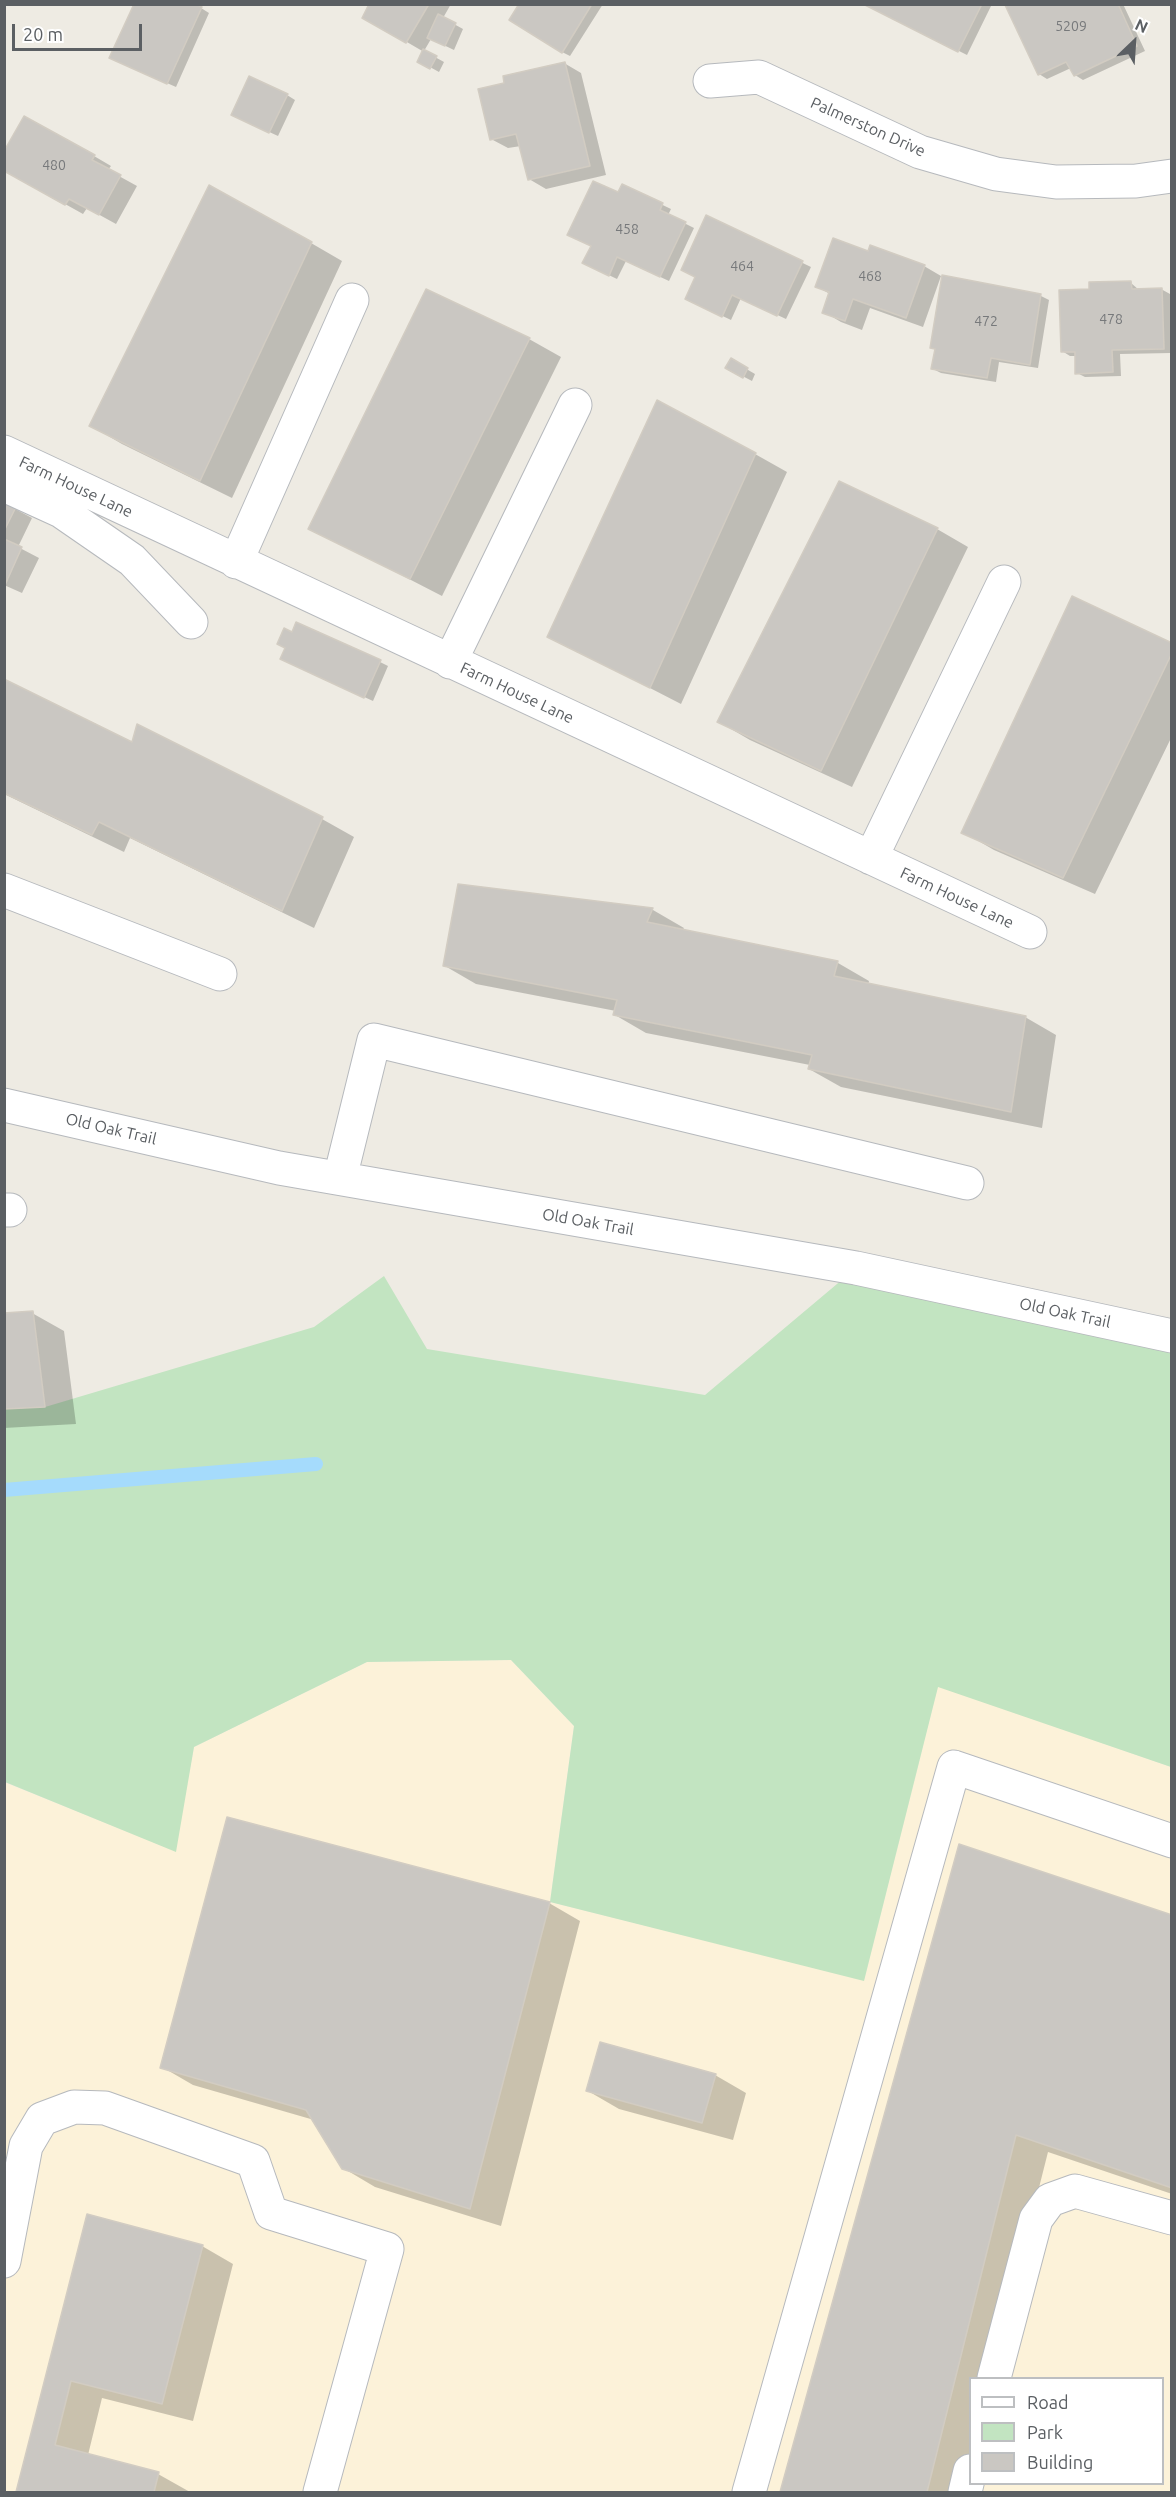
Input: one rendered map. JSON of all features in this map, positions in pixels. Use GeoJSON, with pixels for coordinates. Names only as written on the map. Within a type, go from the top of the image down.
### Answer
{"type":"FeatureCollection","features":[{"type":"Feature","properties":{"kind":"street","name":"Palmerston Drive"},"geometry":{"type":"LineString","coordinates":[[711,81],[759,77],[920,152],[996,174],[1056,182],[1136,181],[1172,176]]}},
{"type":"Feature","properties":{"kind":"street"},"geometry":{"type":"LineString","coordinates":[[236,562],[352,300]]}},
{"type":"Feature","properties":{"kind":"street"},"geometry":{"type":"LineString","coordinates":[[450,662],[575,405]]}},
{"type":"Feature","properties":{"kind":"street","name":"Farm House Lane"},"geometry":{"type":"LineString","coordinates":[[4,452],[1030,932]]}},
{"type":"Feature","properties":{"kind":"street"},"geometry":{"type":"LineString","coordinates":[[4,485],[61,511],[132,560],[191,622]]}},
{"type":"Feature","properties":{"kind":"street"},"geometry":{"type":"LineString","coordinates":[[871,858],[1004,582]]}},
{"type":"Feature","properties":{"kind":"street"},"geometry":{"type":"LineString","coordinates":[[4,890],[220,974]]}},
{"type":"Feature","properties":{"kind":"street"},"geometry":{"type":"LineString","coordinates":[[340,1179],[374,1040],[967,1183]]}},
{"type":"Feature","properties":{"kind":"street","name":"Old Oak Trail"},"geometry":{"type":"LineString","coordinates":[[4,1105],[279,1168],[856,1269],[1172,1336]]}},
{"type":"Feature","properties":{"kind":"street"},"geometry":{"type":"LineString","coordinates":[[749,2493],[954,1767],[1172,1841]]}},
{"type":"Feature","properties":{"kind":"street"},"geometry":{"type":"LineString","coordinates":[[4,2261],[9,2207],[26,2146],[42,2119],[74,2107],[105,2108],[253,2161],[271,2213],[387,2249],[320,2493]]}},
{"type":"Feature","properties":{"kind":"street"},"geometry":{"type":"LineString","coordinates":[[995,2377],[1036,2219],[1050,2200],[1075,2191],[1172,2218]]}},
{"type":"Feature","properties":{"kind":"street"},"geometry":{"type":"LineString","coordinates":[[965,2493],[969,2475]]}},
{"type":"Feature","properties":{"kind":"shaded area"},"geometry":{"type":"Polygon","coordinates":[[[511,1660],[574,1726],[550,1902],[864,1980],[938,1686],[1171,1767],[1171,2492],[5,2492],[4,1782],[175,1851],[194,1747],[367,1662],[511,1660]]]}},
{"type":"Feature","properties":{"kind":"green space"},"geometry":{"type":"Polygon","coordinates":[[[856,1268],[1171,1336],[1171,1767],[938,1687],[864,1981],[550,1902],[574,1726],[511,1660],[367,1662],[194,1747],[176,1852],[5,1782],[5,1409],[45,1407],[314,1327],[384,1276],[427,1349],[705,1395],[856,1268]]]}},
{"type":"Feature","properties":{"kind":"building"},"geometry":{"type":"Polygon","coordinates":[[[134,4],[196,4],[202,7],[167,84],[109,58],[134,4]]]}},
{"type":"Feature","properties":{"kind":"building"},"geometry":{"type":"Polygon","coordinates":[[[369,4],[429,4],[406,43],[362,18],[369,4]]]}},
{"type":"Feature","properties":{"kind":"building"},"geometry":{"type":"Polygon","coordinates":[[[519,4],[592,4],[562,53],[509,20],[519,4]]]}},
{"type":"Feature","properties":{"kind":"building"},"geometry":{"type":"Polygon","coordinates":[[[863,4],[982,4],[958,52],[863,4]]]}},
{"type":"Feature","properties":{"kind":"building"},"geometry":{"type":"Polygon","coordinates":[[[1118,4],[1137,46],[1074,76],[1066,62],[1038,75],[1005,5],[1118,4]]]}},
{"type":"Feature","properties":{"kind":"building"},"geometry":{"type":"Polygon","coordinates":[[[438,14],[456,23],[445,46],[427,38],[438,14]]]}},
{"type":"Feature","properties":{"kind":"building"},"geometry":{"type":"Polygon","coordinates":[[[423,49],[437,56],[430,69],[417,62],[423,49]]]}},
{"type":"Feature","properties":{"kind":"building"},"geometry":{"type":"Polygon","coordinates":[[[565,62],[590,166],[528,180],[516,134],[490,140],[478,89],[504,83],[503,76],[565,62]]]}},
{"type":"Feature","properties":{"kind":"building"},"geometry":{"type":"Polygon","coordinates":[[[249,76],[288,94],[269,133],[231,115],[249,76]]]}},
{"type":"Feature","properties":{"kind":"building"},"geometry":{"type":"Polygon","coordinates":[[[24,116],[95,155],[92,160],[121,175],[99,215],[69,199],[65,205],[4,171],[4,151],[24,116]]]}},
{"type":"Feature","properties":{"kind":"building"},"geometry":{"type":"Polygon","coordinates":[[[593,181],[618,192],[622,184],[663,203],[660,210],[686,222],[660,277],[617,257],[609,276],[582,263],[591,246],[567,235],[593,181]]]}},
{"type":"Feature","properties":{"kind":"building"},"geometry":{"type":"Polygon","coordinates":[[[209,185],[312,242],[200,481],[89,426],[209,185]]]}},
{"type":"Feature","properties":{"kind":"building"},"geometry":{"type":"Polygon","coordinates":[[[706,215],[803,261],[777,316],[732,295],[722,317],[685,299],[695,277],[681,270],[706,215]]]}},
{"type":"Feature","properties":{"kind":"building"},"geometry":{"type":"Polygon","coordinates":[[[833,238],[868,251],[870,245],[925,265],[906,318],[853,299],[845,321],[822,313],[829,292],[815,287],[833,238]]]}},
{"type":"Feature","properties":{"kind":"building"},"geometry":{"type":"Polygon","coordinates":[[[942,275],[1041,294],[1030,365],[991,358],[987,378],[931,369],[935,349],[930,348],[942,275]]]}},
{"type":"Feature","properties":{"kind":"building"},"geometry":{"type":"Polygon","coordinates":[[[1131,281],[1132,289],[1162,288],[1164,349],[1112,350],[1113,372],[1075,374],[1075,352],[1061,352],[1059,290],[1089,289],[1089,282],[1131,281]]]}},
{"type":"Feature","properties":{"kind":"building"},"geometry":{"type":"Polygon","coordinates":[[[426,289],[530,338],[410,579],[308,529],[426,289]]]}},
{"type":"Feature","properties":{"kind":"building"},"geometry":{"type":"Polygon","coordinates":[[[731,358],[748,368],[743,378],[725,368],[731,358]]]}},
{"type":"Feature","properties":{"kind":"building"},"geometry":{"type":"Polygon","coordinates":[[[657,400],[756,453],[650,688],[547,637],[657,400]]]}},
{"type":"Feature","properties":{"kind":"building"},"geometry":{"type":"Polygon","coordinates":[[[839,481],[938,528],[821,771],[717,722],[839,481]]]}},
{"type":"Feature","properties":{"kind":"building"},"geometry":{"type":"Polygon","coordinates":[[[4,502],[16,507],[4,531],[4,502]]]}},
{"type":"Feature","properties":{"kind":"building"},"geometry":{"type":"Polygon","coordinates":[[[4,539],[22,547],[5,585],[4,584],[4,539]]]}},
{"type":"Feature","properties":{"kind":"building"},"geometry":{"type":"Polygon","coordinates":[[[1072,596],[1172,643],[1172,653],[1063,878],[961,833],[1072,596]]]}},
{"type":"Feature","properties":{"kind":"building"},"geometry":{"type":"Polygon","coordinates":[[[296,622],[381,660],[364,698],[280,659],[285,648],[277,644],[284,628],[292,632],[296,622]]]}},
{"type":"Feature","properties":{"kind":"building"},"geometry":{"type":"Polygon","coordinates":[[[4,679],[132,742],[137,724],[323,817],[282,911],[99,822],[92,835],[4,793],[4,679]]]}},
{"type":"Feature","properties":{"kind":"building"},"geometry":{"type":"Polygon","coordinates":[[[458,884],[653,908],[647,922],[838,961],[834,976],[1026,1016],[1011,1112],[808,1069],[812,1055],[613,1015],[617,1000],[443,966],[458,884]]]}},
{"type":"Feature","properties":{"kind":"building"},"geometry":{"type":"Polygon","coordinates":[[[33,1311],[45,1407],[4,1409],[4,1313],[33,1311]]]}},
{"type":"Feature","properties":{"kind":"building"},"geometry":{"type":"Polygon","coordinates":[[[227,1817],[550,1902],[470,2209],[342,2169],[306,2110],[160,2068],[227,1817]]]}},
{"type":"Feature","properties":{"kind":"building"},"geometry":{"type":"Polygon","coordinates":[[[959,1844],[1172,1915],[1172,2188],[1016,2135],[927,2492],[780,2492],[959,1844]]]}},
{"type":"Feature","properties":{"kind":"building"},"geometry":{"type":"Polygon","coordinates":[[[600,2042],[716,2074],[702,2123],[586,2091],[600,2042]]]}},
{"type":"Feature","properties":{"kind":"building"},"geometry":{"type":"Polygon","coordinates":[[[87,2214],[203,2245],[162,2404],[71,2381],[55,2445],[159,2472],[154,2492],[16,2492],[87,2214]]]}},
{"type":"Feature","properties":{"kind":"waterway"},"geometry":{"type":"LineString","coordinates":[[4,1490],[316,1464]]}}]}
